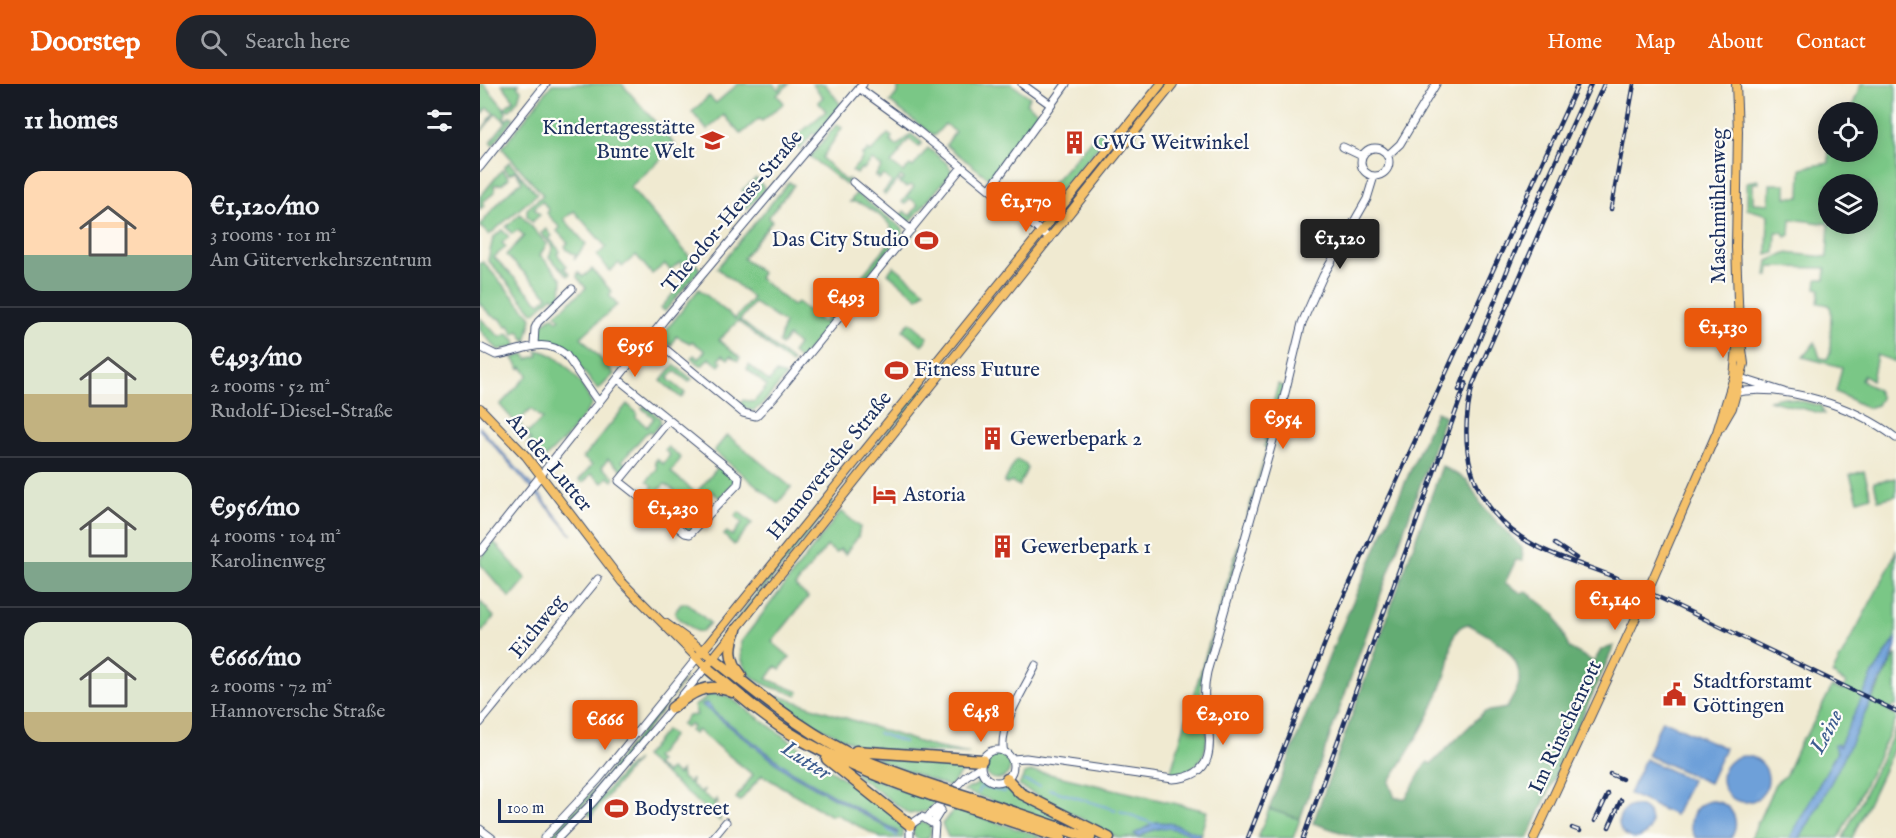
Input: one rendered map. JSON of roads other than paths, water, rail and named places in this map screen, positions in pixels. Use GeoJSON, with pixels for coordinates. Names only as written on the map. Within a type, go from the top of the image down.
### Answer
{"type":"FeatureCollection","features":[{"type":"Feature","properties":{"kind":"highway"},"geometry":{"type":"LineString","coordinates":[[736,630],[731,644],[731,655],[735,667],[750,687]]}},
{"type":"Feature","properties":{"kind":"highway"},"geometry":{"type":"LineString","coordinates":[[709,654],[780,711],[835,746],[934,791]]}},
{"type":"Feature","properties":{"kind":"highway"},"geometry":{"type":"LineString","coordinates":[[706,667],[743,698],[800,739],[910,825]]}},
{"type":"Feature","properties":{"kind":"highway"},"geometry":{"type":"LineString","coordinates":[[672,708],[694,692],[705,688],[724,689],[743,698]]}},
{"type":"Feature","properties":{"kind":"highway"},"geometry":{"type":"LineString","coordinates":[[800,739],[867,772],[1090,838]]}},
{"type":"Feature","properties":{"kind":"highway"},"geometry":{"type":"LineString","coordinates":[[835,746],[875,754],[982,763]]}},
{"type":"Feature","properties":{"kind":"highway"},"geometry":{"type":"LineString","coordinates":[[1007,779],[1020,793],[1109,838]]}},
{"type":"Feature","properties":{"kind":"highway"},"geometry":{"type":"LineString","coordinates":[[970,803],[1057,836],[1075,838]]}},
{"type":"Feature","properties":{"kind":"main road","name":"Hannoversche Straße"},"geometry":{"type":"LineString","coordinates":[[706,667],[709,654],[1042,230],[1161,84]]}},
{"type":"Feature","properties":{"kind":"main road","name":"Hannoversche Straße"},"geometry":{"type":"LineString","coordinates":[[697,658],[709,654],[736,630],[1173,84]]}},
{"type":"Feature","properties":{"kind":"main road","name":"Maschmühlenweg"},"geometry":{"type":"LineString","coordinates":[[1733,393],[1738,377],[1739,327],[1736,84]]}},
{"type":"Feature","properties":{"kind":"main road","name":"Im Rinschenrott"},"geometry":{"type":"LineString","coordinates":[[1534,838],[1634,622],[1733,393]]}},
{"type":"Feature","properties":{"kind":"main road","name":"An der Lutter"},"geometry":{"type":"LineString","coordinates":[[480,408],[541,476],[621,582],[662,621],[709,654]]}},
{"type":"Feature","properties":{"kind":"main road","name":"An der Lutter"},"geometry":{"type":"LineString","coordinates":[[662,621],[671,634],[706,667]]}},
{"type":"Feature","properties":{"kind":"street"},"geometry":{"type":"LineString","coordinates":[[480,167],[546,84]]}},
{"type":"Feature","properties":{"kind":"street"},"geometry":{"type":"LineString","coordinates":[[1022,84],[1051,105]]}},
{"type":"Feature","properties":{"kind":"street"},"geometry":{"type":"LineString","coordinates":[[990,189],[1066,84]]}},
{"type":"Feature","properties":{"kind":"street"},"geometry":{"type":"LineString","coordinates":[[1387,156],[1400,144],[1436,84]]}},
{"type":"Feature","properties":{"kind":"street"},"geometry":{"type":"LineString","coordinates":[[861,86],[1052,238]]}},
{"type":"Feature","properties":{"kind":"street","name":"Theodor-Heuss-Straße"},"geometry":{"type":"LineString","coordinates":[[480,552],[618,379],[861,86]]}},
{"type":"Feature","properties":{"kind":"street"},"geometry":{"type":"LineString","coordinates":[[1343,147],[1362,156]]}},
{"type":"Feature","properties":{"kind":"street"},"geometry":{"type":"LineString","coordinates":[[994,750],[1004,752],[1012,759],[1034,759],[1173,779],[1192,775],[1206,760],[1211,740],[1205,701],[1206,678],[1278,420],[1299,332],[1319,283],[1366,202],[1374,176],[1385,171],[1388,165],[1387,156],[1380,149],[1373,149],[1362,156]]}},
{"type":"Feature","properties":{"kind":"street"},"geometry":{"type":"LineString","coordinates":[[1362,156],[1363,169],[1374,176]]}},
{"type":"Feature","properties":{"kind":"street"},"geometry":{"type":"LineString","coordinates":[[652,338],[743,413],[756,416],[762,412],[962,167]]}},
{"type":"Feature","properties":{"kind":"street"},"geometry":{"type":"LineString","coordinates":[[853,183],[911,230]]}},
{"type":"Feature","properties":{"kind":"street"},"geometry":{"type":"LineString","coordinates":[[534,345],[535,328],[538,322],[572,289]]}},
{"type":"Feature","properties":{"kind":"street"},"geometry":{"type":"LineString","coordinates":[[480,347],[496,355],[512,353],[534,345],[552,346],[566,355],[599,403]]}},
{"type":"Feature","properties":{"kind":"street"},"geometry":{"type":"LineString","coordinates":[[1738,377],[1851,411],[1874,421],[1896,438]]}},
{"type":"Feature","properties":{"kind":"street"},"geometry":{"type":"LineString","coordinates":[[618,379],[669,420],[739,477],[738,484],[690,534],[685,533],[619,481],[669,420]]}},
{"type":"Feature","properties":{"kind":"street"},"geometry":{"type":"LineString","coordinates":[[1733,393],[1749,389],[1789,394]]}},
{"type":"Feature","properties":{"kind":"street"},"geometry":{"type":"LineString","coordinates":[[481,537],[487,544]]}},
{"type":"Feature","properties":{"kind":"street","name":"Eichweg"},"geometry":{"type":"LineString","coordinates":[[480,723],[598,579]]}},
{"type":"Feature","properties":{"kind":"street","name":"Hannoversche Straße"},"geometry":{"type":"LineString","coordinates":[[544,838],[598,779],[697,658]]}},
{"type":"Feature","properties":{"kind":"street"},"geometry":{"type":"LineString","coordinates":[[930,821],[966,776],[994,750],[1036,665]]}},
{"type":"Feature","properties":{"kind":"street","name":"Hannoversche Straße"},"geometry":{"type":"LineString","coordinates":[[558,838],[593,802],[706,667]]}},
{"type":"Feature","properties":{"kind":"street"},"geometry":{"type":"LineString","coordinates":[[1004,752],[1002,741],[1009,719]]}},
{"type":"Feature","properties":{"kind":"street"},"geometry":{"type":"LineString","coordinates":[[930,821],[959,786],[974,777],[984,776],[997,783],[1007,779],[1013,768],[1012,759]]}},
{"type":"Feature","properties":{"kind":"street"},"geometry":{"type":"LineString","coordinates":[[1013,768],[1034,759]]}},
{"type":"Feature","properties":{"kind":"street"},"geometry":{"type":"LineString","coordinates":[[982,763],[984,776]]}},
{"type":"Feature","properties":{"kind":"street"},"geometry":{"type":"LineString","coordinates":[[910,838],[910,825],[917,818],[930,821],[936,831],[934,838]]}},
{"type":"Feature","properties":{"kind":"street"},"geometry":{"type":"LineString","coordinates":[[713,838],[726,822]]}},
{"type":"Feature","properties":{"kind":"street"},"geometry":{"type":"LineString","coordinates":[[480,829],[492,838]]}},
{"type":"Feature","properties":{"kind":"water"},"geometry":{"type":"Polygon","coordinates":[[[480,427],[537,491],[572,535],[480,430],[480,427]]]}},
{"type":"Feature","properties":{"kind":"water"},"geometry":{"type":"Polygon","coordinates":[[[1896,638],[1891,660],[1830,785],[1800,838],[1790,838],[1837,752],[1834,746],[1837,744],[1839,747],[1873,674],[1896,638]]]}},
{"type":"Feature","properties":{"kind":"water"},"geometry":{"type":"Polygon","coordinates":[[[707,703],[715,713],[793,772],[898,834],[788,772],[702,705],[707,703]]]}},
{"type":"Feature","properties":{"kind":"water"},"geometry":{"type":"Polygon","coordinates":[[[1662,720],[1725,748],[1709,783],[1647,755],[1662,720]]]}},
{"type":"Feature","properties":{"kind":"water"},"geometry":{"type":"Polygon","coordinates":[[[1745,756],[1761,763],[1768,779],[1761,795],[1745,802],[1729,795],[1722,779],[1729,763],[1745,756]]]}},
{"type":"Feature","properties":{"kind":"water"},"geometry":{"type":"Polygon","coordinates":[[[1645,759],[1691,780],[1675,815],[1629,794],[1645,759]]]}},
{"type":"Feature","properties":{"kind":"water"},"geometry":{"type":"Polygon","coordinates":[[[1714,801],[1730,810],[1735,820],[1734,832],[1731,838],[1696,838],[1691,825],[1693,814],[1701,805],[1714,801]]]}},
{"type":"Feature","properties":{"kind":"water"},"geometry":{"type":"Polygon","coordinates":[[[1635,806],[1646,811],[1651,822],[1646,833],[1635,838],[1624,833],[1619,822],[1624,811],[1635,806]]]}},
{"type":"Feature","properties":{"kind":"water"},"geometry":{"type":"Polygon","coordinates":[[[1156,822],[1170,823],[1201,834],[1197,838],[1175,829],[1161,828],[1139,837],[1134,834],[1156,822]]]}},
{"type":"Feature","properties":{"kind":"waterway"},"geometry":{"type":"LineString","coordinates":[[878,733],[904,742]]}},
{"type":"Feature","properties":{"kind":"waterway"},"geometry":{"type":"LineString","coordinates":[[1024,781],[1040,786]]}},
{"type":"Feature","properties":{"kind":"waterway"},"geometry":{"type":"LineString","coordinates":[[978,793],[980,787],[1005,792]]}},
{"type":"Feature","properties":{"kind":"waterway"},"geometry":{"type":"LineString","coordinates":[[1049,789],[1116,810]]}},
{"type":"Feature","properties":{"kind":"waterway"},"geometry":{"type":"LineString","coordinates":[[1120,811],[1154,824]]}},
{"type":"Feature","properties":{"kind":"waterway","name":"Lutter"},"geometry":{"type":"LineString","coordinates":[[887,829],[897,836]]}},
{"type":"Feature","properties":{"kind":"railway"},"geometry":{"type":"LineString","coordinates":[[1248,838],[1340,605],[1578,84]]}},
{"type":"Feature","properties":{"kind":"railway"},"geometry":{"type":"LineString","coordinates":[[1459,390],[1520,239],[1591,84]]}},
{"type":"Feature","properties":{"kind":"railway"},"geometry":{"type":"LineString","coordinates":[[1604,84],[1473,384],[1466,435],[1476,484],[1494,513],[1507,527],[1537,547],[1621,580],[1896,711]]}},
{"type":"Feature","properties":{"kind":"railway"},"geometry":{"type":"LineString","coordinates":[[1611,209],[1634,84]]}},
{"type":"Feature","properties":{"kind":"railway"},"geometry":{"type":"LineString","coordinates":[[1303,838],[1466,383]]}},
{"type":"Feature","properties":{"kind":"railway"},"geometry":{"type":"LineString","coordinates":[[1555,544],[1576,558]]}},
{"type":"Feature","properties":{"kind":"railway"},"geometry":{"type":"LineString","coordinates":[[1610,774],[1622,779]]}},
{"type":"Feature","properties":{"kind":"railway"},"geometry":{"type":"LineString","coordinates":[[1595,821],[1608,794]]}},
{"type":"Feature","properties":{"kind":"railway"},"geometry":{"type":"LineString","coordinates":[[1609,827],[1621,800]]}},
{"type":"Feature","properties":{"kind":"railway"},"geometry":{"type":"LineString","coordinates":[[1572,828],[1580,831]]}},
{"type":"Feature","properties":{"kind":"place","name":"Kindertagesstätte Bunte Welt"},"geometry":{"type":"Point","coordinates":[713,140]}},
{"type":"Feature","properties":{"kind":"place","name":"GWG Weitwinkel"},"geometry":{"type":"Point","coordinates":[1075,143]}},
{"type":"Feature","properties":{"kind":"place","name":"Das City Studio"},"geometry":{"type":"Point","coordinates":[927,240]}},
{"type":"Feature","properties":{"kind":"place","name":"Fitness Future"},"geometry":{"type":"Point","coordinates":[896,370]}},
{"type":"Feature","properties":{"kind":"place","name":"Gewerbepark 2"},"geometry":{"type":"Point","coordinates":[992,439]}},
{"type":"Feature","properties":{"kind":"place","name":"Astoria"},"geometry":{"type":"Point","coordinates":[885,495]}},
{"type":"Feature","properties":{"kind":"place","name":"Gewerbepark 1"},"geometry":{"type":"Point","coordinates":[1003,547]}},
{"type":"Feature","properties":{"kind":"place","name":"Stadtforstamt Göttingen"},"geometry":{"type":"Point","coordinates":[1675,694]}},
{"type":"Feature","properties":{"kind":"place","name":"Bodystreet"},"geometry":{"type":"Point","coordinates":[616,809]}},
{"type":"Feature","properties":{"kind":"water label","name":"Leine"},"geometry":{"type":"Point","coordinates":[1827,732]}}]}
